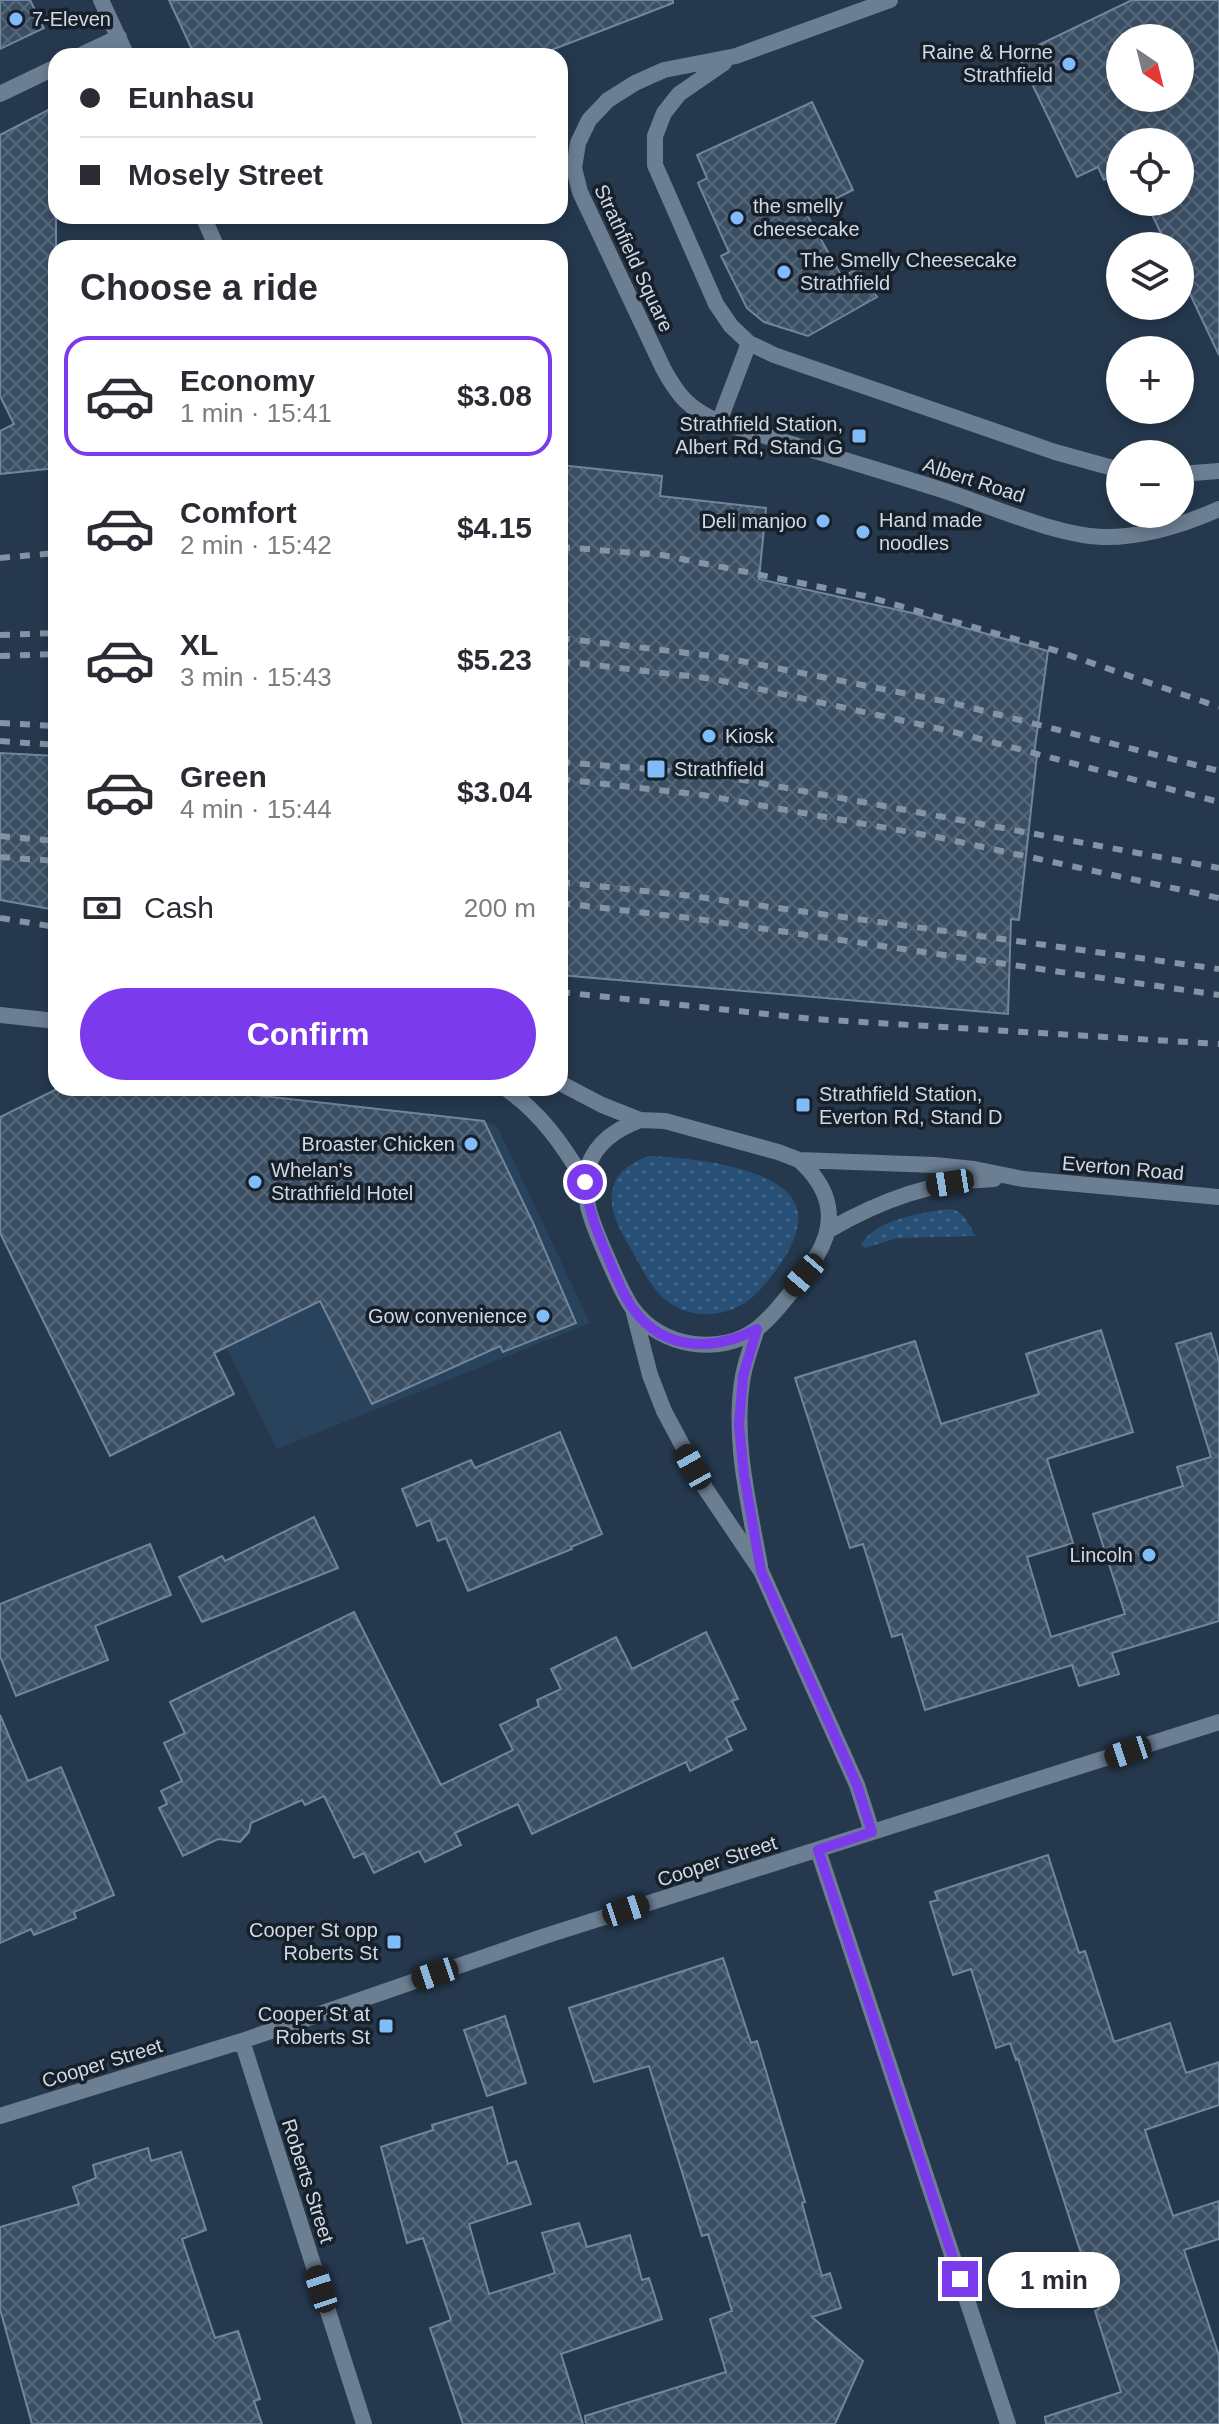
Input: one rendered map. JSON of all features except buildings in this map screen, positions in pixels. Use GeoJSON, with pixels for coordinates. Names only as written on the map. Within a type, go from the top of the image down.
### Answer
{"type":"FeatureCollection","features":[{"type":"Feature","properties":{"kind":"street"},"geometry":{"type":"LineString","coordinates":[[101,0],[124,48]]}},
{"type":"Feature","properties":{"kind":"street"},"geometry":{"type":"LineString","coordinates":[[890,0],[736,56],[679,94],[664,113],[655,136],[655,165],[716,304],[731,326],[749,343],[774,355],[1055,452],[1106,466]]}},
{"type":"Feature","properties":{"kind":"street"},"geometry":{"type":"LineString","coordinates":[[96,48],[119,37]]}},
{"type":"Feature","properties":{"kind":"street","name":"Strathfield Square"},"geometry":{"type":"LineString","coordinates":[[719,422],[689,405],[671,383],[580,192],[574,168],[578,143],[589,120],[608,100],[664,70],[736,56]]}},
{"type":"Feature","properties":{"kind":"street"},"geometry":{"type":"LineString","coordinates":[[0,94],[48,71]]}},
{"type":"Feature","properties":{"kind":"street"},"geometry":{"type":"LineString","coordinates":[[719,422],[749,343]]}},
{"type":"Feature","properties":{"kind":"street","name":"Albert Road"},"geometry":{"type":"LineString","coordinates":[[719,422],[1074,532],[1100,537],[1139,535],[1219,509]]}},
{"type":"Feature","properties":{"kind":"street"},"geometry":{"type":"LineString","coordinates":[[1194,473],[1219,471]]}},
{"type":"Feature","properties":{"kind":"street"},"geometry":{"type":"LineString","coordinates":[[0,1015],[48,1020]]}},
{"type":"Feature","properties":{"kind":"street"},"geometry":{"type":"LineString","coordinates":[[568,1087],[640,1120],[665,1121],[799,1160],[912,1163],[974,1169],[1023,1179]]}},
{"type":"Feature","properties":{"kind":"street"},"geometry":{"type":"LineString","coordinates":[[516,1096],[543,1120],[585,1182]]}},
{"type":"Feature","properties":{"kind":"street"},"geometry":{"type":"LineString","coordinates":[[640,1120],[609,1136],[588,1165],[585,1182],[592,1219],[633,1309],[650,1375],[664,1411],[705,1488],[761,1571],[857,1785],[872,1832]]}},
{"type":"Feature","properties":{"kind":"street"},"geometry":{"type":"LineString","coordinates":[[761,1571],[744,1475],[739,1425],[743,1376],[757,1329],[808,1269],[829,1230],[830,1215],[821,1185],[799,1160]]}},
{"type":"Feature","properties":{"kind":"street"},"geometry":{"type":"LineString","coordinates":[[829,1230],[895,1197],[929,1187],[971,1180],[1023,1179]]}},
{"type":"Feature","properties":{"kind":"street","name":"Everton Road"},"geometry":{"type":"LineString","coordinates":[[1023,1179],[1219,1197]]}},
{"type":"Feature","properties":{"kind":"street"},"geometry":{"type":"LineString","coordinates":[[633,1309],[662,1335],[700,1345],[727,1342],[757,1329]]}},
{"type":"Feature","properties":{"kind":"street","name":"Cooper Street"},"geometry":{"type":"LineString","coordinates":[[0,2116],[242,2041],[545,1936],[1219,1722]]}},
{"type":"Feature","properties":{"kind":"street"},"geometry":{"type":"LineString","coordinates":[[818,1850],[1008,2424]]}},
{"type":"Feature","properties":{"kind":"street","name":"Roberts Street"},"geometry":{"type":"LineString","coordinates":[[242,2041],[364,2424]]}},
{"type":"Feature","properties":{"kind":"shaded area"},"geometry":{"type":"Polygon","coordinates":[[[101,1096],[263,1096],[484,1121],[497,1126],[590,1323],[277,1449],[101,1096]]]}},
{"type":"Feature","properties":{"kind":"shaded area"},"geometry":{"type":"Polygon","coordinates":[[[648,1156],[734,1167],[777,1184],[791,1197],[798,1213],[798,1224],[791,1245],[772,1276],[748,1301],[723,1312],[696,1313],[671,1304],[652,1285],[620,1230],[612,1200],[620,1174],[648,1156]]]}},
{"type":"Feature","properties":{"kind":"shaded area"},"geometry":{"type":"Polygon","coordinates":[[[951,1209],[963,1216],[976,1236],[897,1238],[865,1248],[861,1245],[877,1229],[901,1218],[951,1209]]]}},
{"type":"Feature","properties":{"kind":"railway"},"geometry":{"type":"LineString","coordinates":[[568,548],[662,555],[865,596],[1057,651],[1219,707]]}},
{"type":"Feature","properties":{"kind":"railway"},"geometry":{"type":"LineString","coordinates":[[0,558],[48,554]]}},
{"type":"Feature","properties":{"kind":"railway"},"geometry":{"type":"LineString","coordinates":[[0,635],[48,633]]}},
{"type":"Feature","properties":{"kind":"railway"},"geometry":{"type":"LineString","coordinates":[[568,639],[721,657],[953,703],[1219,771]]}},
{"type":"Feature","properties":{"kind":"railway"},"geometry":{"type":"LineString","coordinates":[[0,656],[48,654]]}},
{"type":"Feature","properties":{"kind":"railway"},"geometry":{"type":"LineString","coordinates":[[568,662],[714,679],[950,731],[1219,802]]}},
{"type":"Feature","properties":{"kind":"railway"},"geometry":{"type":"LineString","coordinates":[[0,723],[48,726]]}},
{"type":"Feature","properties":{"kind":"railway"},"geometry":{"type":"LineString","coordinates":[[0,741],[48,744]]}},
{"type":"Feature","properties":{"kind":"railway"},"geometry":{"type":"LineString","coordinates":[[568,763],[711,774],[1219,868]]}},
{"type":"Feature","properties":{"kind":"railway"},"geometry":{"type":"LineString","coordinates":[[568,780],[703,795],[937,837],[1219,898]]}},
{"type":"Feature","properties":{"kind":"railway"},"geometry":{"type":"LineString","coordinates":[[0,836],[48,840]]}},
{"type":"Feature","properties":{"kind":"railway"},"geometry":{"type":"LineString","coordinates":[[0,857],[48,860]]}},
{"type":"Feature","properties":{"kind":"railway"},"geometry":{"type":"LineString","coordinates":[[568,883],[691,896],[1219,969]]}},
{"type":"Feature","properties":{"kind":"railway"},"geometry":{"type":"LineString","coordinates":[[568,904],[690,918],[1219,995]]}},
{"type":"Feature","properties":{"kind":"railway"},"geometry":{"type":"LineString","coordinates":[[0,918],[48,926]]}},
{"type":"Feature","properties":{"kind":"railway"},"geometry":{"type":"LineString","coordinates":[[568,993],[813,1019],[1219,1044]]}},
{"type":"Feature","properties":{"kind":"place","name":"7-Eleven"},"geometry":{"type":"Point","coordinates":[16,19]}},
{"type":"Feature","properties":{"kind":"place","name":"Raine & Horne Strathfield"},"geometry":{"type":"Point","coordinates":[1069,64]}},
{"type":"Feature","properties":{"kind":"place","name":"the smelly cheesecake"},"geometry":{"type":"Point","coordinates":[737,218]}},
{"type":"Feature","properties":{"kind":"place","name":"The Smelly Cheesecake Strathfield"},"geometry":{"type":"Point","coordinates":[784,272]}},
{"type":"Feature","properties":{"kind":"place","name":"Strathfield Station, Albert Rd, Stand G"},"geometry":{"type":"Point","coordinates":[859,436]}},
{"type":"Feature","properties":{"kind":"place","name":"Deli manjoo"},"geometry":{"type":"Point","coordinates":[823,521]}},
{"type":"Feature","properties":{"kind":"place","name":"Hand made noodles"},"geometry":{"type":"Point","coordinates":[863,532]}},
{"type":"Feature","properties":{"kind":"place","name":"Kiosk"},"geometry":{"type":"Point","coordinates":[709,736]}},
{"type":"Feature","properties":{"kind":"place","name":"Strathfield"},"geometry":{"type":"Point","coordinates":[656,769]}},
{"type":"Feature","properties":{"kind":"place","name":"Strathfield Station, Everton Rd, Stand D"},"geometry":{"type":"Point","coordinates":[803,1105]}},
{"type":"Feature","properties":{"kind":"place","name":"Broaster Chicken"},"geometry":{"type":"Point","coordinates":[471,1144]}},
{"type":"Feature","properties":{"kind":"place","name":"Whelan's Strathfield Hotel"},"geometry":{"type":"Point","coordinates":[255,1182]}},
{"type":"Feature","properties":{"kind":"place","name":"Gow convenience"},"geometry":{"type":"Point","coordinates":[543,1316]}},
{"type":"Feature","properties":{"kind":"place","name":"Lincoln"},"geometry":{"type":"Point","coordinates":[1149,1555]}},
{"type":"Feature","properties":{"kind":"place","name":"Cooper St opp Roberts St"},"geometry":{"type":"Point","coordinates":[394,1942]}},
{"type":"Feature","properties":{"kind":"place","name":"Cooper St at Roberts St"},"geometry":{"type":"Point","coordinates":[386,2026]}},
{"type":"Feature","properties":{"kind":"route"},"geometry":{"type":"LineString","coordinates":[[585,1182],[587,1202],[599,1238],[633,1309],[647,1324],[662,1335],[700,1345],[727,1342],[757,1329],[743,1376],[739,1425],[744,1475],[761,1571],[857,1785],[872,1832],[818,1850],[960,2279]]}}]}
